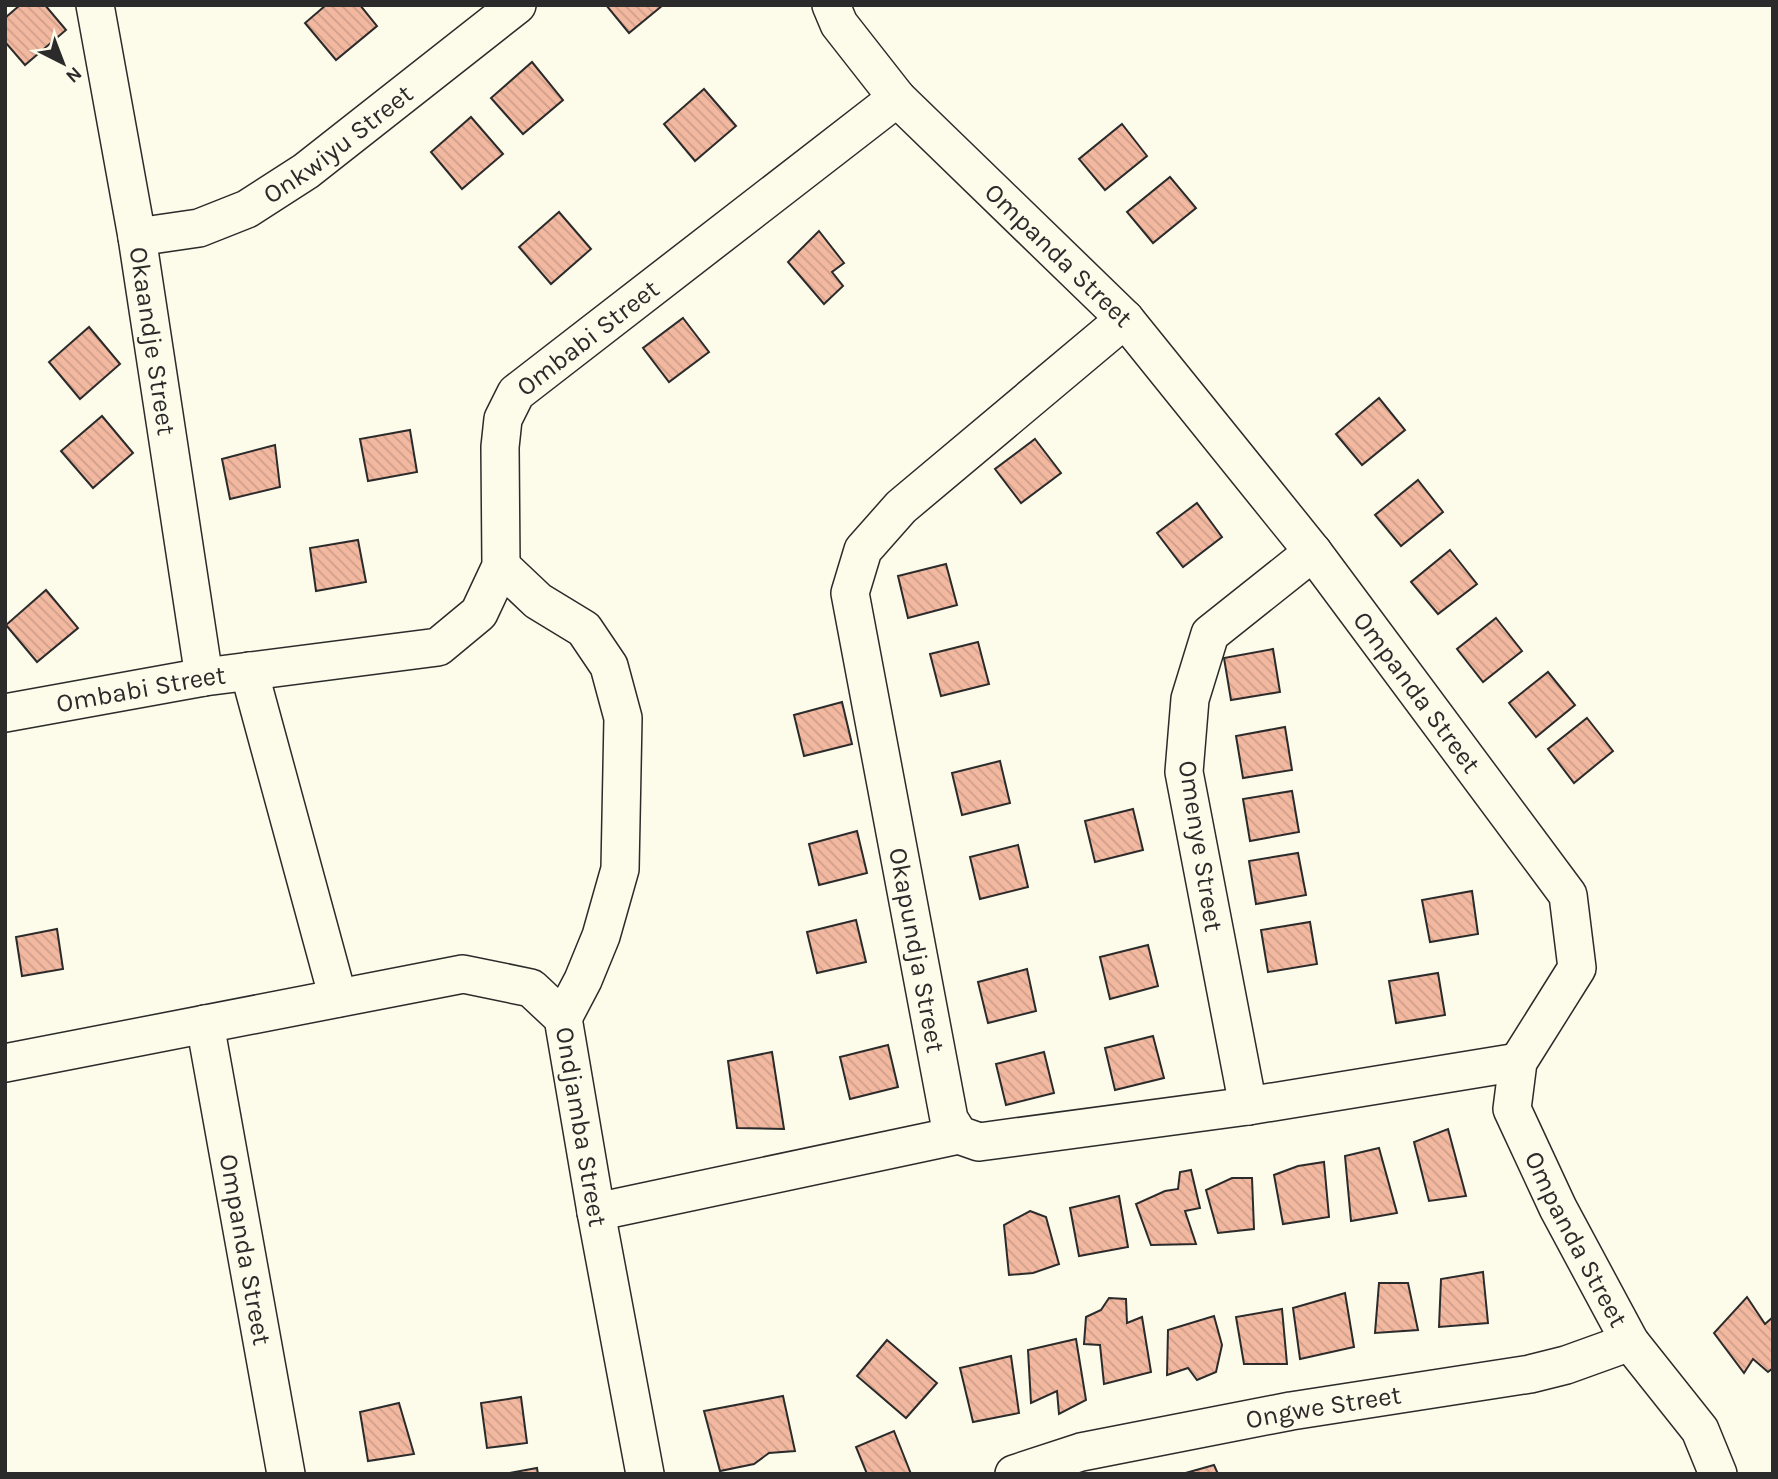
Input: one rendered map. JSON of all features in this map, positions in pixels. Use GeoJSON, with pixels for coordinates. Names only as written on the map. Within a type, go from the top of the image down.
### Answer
{"type":"FeatureCollection","features":[{"type":"Feature","properties":{"kind":"street","name":"Okaandje Street"},"geometry":{"type":"LineString","coordinates":[[95,5],[137,237],[204,677]]}},
{"type":"Feature","properties":{"kind":"street","name":"Onkwiyu Street"},"geometry":{"type":"LineString","coordinates":[[137,237],[199,228],[247,209],[306,171],[517,5]]}},
{"type":"Feature","properties":{"kind":"street","name":"Ompanda Street"},"geometry":{"type":"LineString","coordinates":[[831,5],[839,24],[897,98],[1125,319],[1313,552],[1568,895],[1577,968],[1518,1062],[1513,1109],[1558,1208],[1630,1342],[1700,1430],[1718,1474]]}},
{"type":"Feature","properties":{"kind":"street","name":"Ombabi Street"},"geometry":{"type":"LineString","coordinates":[[5,713],[204,677],[438,647],[479,613],[501,566],[499,447],[503,419],[516,393],[897,98]]}},
{"type":"Feature","properties":{"kind":"street","name":"Okapundja Street"},"geometry":{"type":"LineString","coordinates":[[959,1135],[948,1119],[850,593],[863,550],[901,508],[1125,319]]}},
{"type":"Feature","properties":{"kind":"street","name":"Omenye Street"},"geometry":{"type":"LineString","coordinates":[[1248,1106],[1184,772],[1190,699],[1210,634],[1313,552]]}},
{"type":"Feature","properties":{"kind":"street"},"geometry":{"type":"LineString","coordinates":[[501,566],[537,601],[584,629],[608,666],[623,718],[620,869],[601,936],[583,980],[563,1018]]}},
{"type":"Feature","properties":{"kind":"street"},"geometry":{"type":"LineString","coordinates":[[249,671],[338,998]]}},
{"type":"Feature","properties":{"kind":"street","name":"Ondjamba Street"},"geometry":{"type":"LineString","coordinates":[[5,1063],[463,974],[531,988],[563,1018],[645,1474]]}},
{"type":"Feature","properties":{"kind":"street","name":"Ompanda Street"},"geometry":{"type":"LineString","coordinates":[[205,1024],[286,1474]]}},
{"type":"Feature","properties":{"kind":"street"},"geometry":{"type":"LineString","coordinates":[[596,1212],[959,1135],[979,1142],[1248,1106],[1518,1062]]}},
{"type":"Feature","properties":{"kind":"street","name":"Ongwe Street"},"geometry":{"type":"LineString","coordinates":[[1014,1474],[1081,1452],[1291,1411],[1530,1374],[1566,1365],[1630,1342]]}},
{"type":"Feature","properties":{"kind":"building"},"geometry":{"type":"Polygon","coordinates":[[[20,5],[45,5],[66,30],[25,65],[5,42],[5,18],[20,5]]]}},
{"type":"Feature","properties":{"kind":"building"},"geometry":{"type":"Polygon","coordinates":[[[326,5],[360,5],[377,26],[336,60],[305,23],[326,5]]]}},
{"type":"Feature","properties":{"kind":"building"},"geometry":{"type":"Polygon","coordinates":[[[606,5],[663,5],[629,33],[606,5]]]}},
{"type":"Feature","properties":{"kind":"building"},"geometry":{"type":"Polygon","coordinates":[[[532,62],[563,100],[523,134],[491,98],[532,62]]]}},
{"type":"Feature","properties":{"kind":"building"},"geometry":{"type":"Polygon","coordinates":[[[704,89],[736,126],[695,161],[664,124],[704,89]]]}},
{"type":"Feature","properties":{"kind":"building"},"geometry":{"type":"Polygon","coordinates":[[[471,117],[503,154],[462,189],[431,152],[471,117]]]}},
{"type":"Feature","properties":{"kind":"building"},"geometry":{"type":"Polygon","coordinates":[[[1122,124],[1147,156],[1105,190],[1079,159],[1122,124]]]}},
{"type":"Feature","properties":{"kind":"building"},"geometry":{"type":"Polygon","coordinates":[[[1170,177],[1196,208],[1153,243],[1127,212],[1170,177]]]}},
{"type":"Feature","properties":{"kind":"building"},"geometry":{"type":"Polygon","coordinates":[[[559,212],[591,249],[551,284],[519,247],[559,212]]]}},
{"type":"Feature","properties":{"kind":"building"},"geometry":{"type":"Polygon","coordinates":[[[819,231],[844,263],[832,272],[843,286],[824,304],[788,262],[819,231]]]}},
{"type":"Feature","properties":{"kind":"building"},"geometry":{"type":"Polygon","coordinates":[[[683,318],[709,352],[669,382],[643,348],[683,318]]]}},
{"type":"Feature","properties":{"kind":"building"},"geometry":{"type":"Polygon","coordinates":[[[89,327],[120,364],[80,399],[49,362],[89,327]]]}},
{"type":"Feature","properties":{"kind":"building"},"geometry":{"type":"Polygon","coordinates":[[[1379,398],[1405,430],[1362,465],[1336,434],[1379,398]]]}},
{"type":"Feature","properties":{"kind":"building"},"geometry":{"type":"Polygon","coordinates":[[[102,416],[133,453],[93,488],[61,451],[102,416]]]}},
{"type":"Feature","properties":{"kind":"building"},"geometry":{"type":"Polygon","coordinates":[[[410,430],[417,472],[368,481],[360,439],[410,430]]]}},
{"type":"Feature","properties":{"kind":"building"},"geometry":{"type":"Polygon","coordinates":[[[1035,439],[1061,473],[1021,503],[995,469],[1035,439]]]}},
{"type":"Feature","properties":{"kind":"building"},"geometry":{"type":"Polygon","coordinates":[[[275,445],[280,487],[230,499],[222,459],[275,445]]]}},
{"type":"Feature","properties":{"kind":"building"},"geometry":{"type":"Polygon","coordinates":[[[1418,480],[1443,512],[1401,546],[1375,515],[1418,480]]]}},
{"type":"Feature","properties":{"kind":"building"},"geometry":{"type":"Polygon","coordinates":[[[1197,503],[1222,537],[1183,567],[1157,533],[1197,503]]]}},
{"type":"Feature","properties":{"kind":"building"},"geometry":{"type":"Polygon","coordinates":[[[358,540],[366,582],[316,591],[310,548],[358,540]]]}},
{"type":"Feature","properties":{"kind":"building"},"geometry":{"type":"Polygon","coordinates":[[[1450,550],[1477,584],[1438,614],[1411,582],[1450,550]]]}},
{"type":"Feature","properties":{"kind":"building"},"geometry":{"type":"Polygon","coordinates":[[[946,564],[957,605],[908,618],[898,576],[946,564]]]}},
{"type":"Feature","properties":{"kind":"building"},"geometry":{"type":"Polygon","coordinates":[[[46,590],[78,628],[37,662],[6,625],[46,590]]]}},
{"type":"Feature","properties":{"kind":"building"},"geometry":{"type":"Polygon","coordinates":[[[1496,618],[1522,651],[1483,682],[1457,649],[1496,618]]]}},
{"type":"Feature","properties":{"kind":"building"},"geometry":{"type":"Polygon","coordinates":[[[978,642],[989,684],[941,696],[930,654],[978,642]]]}},
{"type":"Feature","properties":{"kind":"building"},"geometry":{"type":"Polygon","coordinates":[[[1273,649],[1280,692],[1231,700],[1224,658],[1273,649]]]}},
{"type":"Feature","properties":{"kind":"building"},"geometry":{"type":"Polygon","coordinates":[[[1548,672],[1575,705],[1536,737],[1509,703],[1548,672]]]}},
{"type":"Feature","properties":{"kind":"building"},"geometry":{"type":"Polygon","coordinates":[[[842,702],[852,744],[804,756],[794,715],[842,702]]]}},
{"type":"Feature","properties":{"kind":"building"},"geometry":{"type":"Polygon","coordinates":[[[1587,718],[1613,751],[1574,783],[1548,749],[1587,718]]]}},
{"type":"Feature","properties":{"kind":"building"},"geometry":{"type":"Polygon","coordinates":[[[1285,727],[1292,770],[1243,778],[1236,736],[1285,727]]]}},
{"type":"Feature","properties":{"kind":"building"},"geometry":{"type":"Polygon","coordinates":[[[1000,761],[1010,803],[962,815],[952,773],[1000,761]]]}},
{"type":"Feature","properties":{"kind":"building"},"geometry":{"type":"Polygon","coordinates":[[[1292,791],[1299,832],[1250,841],[1243,799],[1292,791]]]}},
{"type":"Feature","properties":{"kind":"building"},"geometry":{"type":"Polygon","coordinates":[[[1133,809],[1143,850],[1095,862],[1085,821],[1133,809]]]}},
{"type":"Feature","properties":{"kind":"building"},"geometry":{"type":"Polygon","coordinates":[[[857,831],[867,873],[819,885],[809,844],[857,831]]]}},
{"type":"Feature","properties":{"kind":"building"},"geometry":{"type":"Polygon","coordinates":[[[1018,845],[1028,887],[980,899],[970,857],[1018,845]]]}},
{"type":"Feature","properties":{"kind":"building"},"geometry":{"type":"Polygon","coordinates":[[[1298,853],[1306,895],[1256,904],[1249,861],[1298,853]]]}},
{"type":"Feature","properties":{"kind":"building"},"geometry":{"type":"Polygon","coordinates":[[[1472,891],[1478,934],[1430,942],[1422,900],[1472,891]]]}},
{"type":"Feature","properties":{"kind":"building"},"geometry":{"type":"Polygon","coordinates":[[[856,920],[866,962],[817,973],[807,932],[856,920]]]}},
{"type":"Feature","properties":{"kind":"building"},"geometry":{"type":"Polygon","coordinates":[[[1310,922],[1317,964],[1268,972],[1261,930],[1310,922]]]}},
{"type":"Feature","properties":{"kind":"building"},"geometry":{"type":"Polygon","coordinates":[[[57,929],[63,969],[22,976],[16,937],[57,929]]]}},
{"type":"Feature","properties":{"kind":"building"},"geometry":{"type":"Polygon","coordinates":[[[1148,945],[1158,986],[1110,999],[1100,957],[1148,945]]]}},
{"type":"Feature","properties":{"kind":"building"},"geometry":{"type":"Polygon","coordinates":[[[1027,969],[1036,1011],[988,1023],[978,982],[1027,969]]]}},
{"type":"Feature","properties":{"kind":"building"},"geometry":{"type":"Polygon","coordinates":[[[1438,973],[1445,1015],[1396,1023],[1389,981],[1438,973]]]}},
{"type":"Feature","properties":{"kind":"building"},"geometry":{"type":"Polygon","coordinates":[[[1153,1036],[1164,1078],[1115,1090],[1105,1048],[1153,1036]]]}},
{"type":"Feature","properties":{"kind":"building"},"geometry":{"type":"Polygon","coordinates":[[[888,1045],[898,1087],[850,1099],[840,1057],[888,1045]]]}},
{"type":"Feature","properties":{"kind":"building"},"geometry":{"type":"Polygon","coordinates":[[[772,1052],[784,1129],[737,1128],[728,1061],[772,1052]]]}},
{"type":"Feature","properties":{"kind":"building"},"geometry":{"type":"Polygon","coordinates":[[[1044,1052],[1054,1093],[1006,1105],[996,1064],[1044,1052]]]}},
{"type":"Feature","properties":{"kind":"building"},"geometry":{"type":"Polygon","coordinates":[[[1448,1129],[1466,1196],[1429,1201],[1414,1142],[1448,1129]]]}},
{"type":"Feature","properties":{"kind":"building"},"geometry":{"type":"Polygon","coordinates":[[[1379,1148],[1397,1213],[1351,1221],[1345,1156],[1379,1148]]]}},
{"type":"Feature","properties":{"kind":"building"},"geometry":{"type":"Polygon","coordinates":[[[1324,1162],[1329,1217],[1283,1224],[1274,1175],[1298,1166],[1324,1162]]]}},
{"type":"Feature","properties":{"kind":"building"},"geometry":{"type":"Polygon","coordinates":[[[1191,1170],[1200,1208],[1185,1211],[1196,1244],[1151,1245],[1136,1204],[1165,1191],[1178,1189],[1180,1172],[1191,1170]]]}},
{"type":"Feature","properties":{"kind":"building"},"geometry":{"type":"Polygon","coordinates":[[[1232,1178],[1252,1178],[1254,1229],[1218,1233],[1206,1190],[1232,1178]]]}},
{"type":"Feature","properties":{"kind":"building"},"geometry":{"type":"Polygon","coordinates":[[[1119,1196],[1128,1247],[1079,1256],[1070,1208],[1119,1196]]]}},
{"type":"Feature","properties":{"kind":"building"},"geometry":{"type":"Polygon","coordinates":[[[1030,1211],[1046,1217],[1059,1264],[1033,1273],[1009,1275],[1004,1225],[1030,1211]]]}},
{"type":"Feature","properties":{"kind":"building"},"geometry":{"type":"Polygon","coordinates":[[[1483,1272],[1488,1323],[1439,1327],[1441,1279],[1483,1272]]]}},
{"type":"Feature","properties":{"kind":"building"},"geometry":{"type":"Polygon","coordinates":[[[1379,1283],[1408,1283],[1418,1330],[1375,1333],[1379,1283]]]}},
{"type":"Feature","properties":{"kind":"building"},"geometry":{"type":"Polygon","coordinates":[[[1345,1293],[1354,1347],[1300,1359],[1293,1308],[1345,1293]]]}},
{"type":"Feature","properties":{"kind":"building"},"geometry":{"type":"Polygon","coordinates":[[[1747,1297],[1765,1324],[1773,1317],[1773,1368],[1768,1372],[1753,1359],[1744,1373],[1714,1333],[1747,1297]]]}},
{"type":"Feature","properties":{"kind":"building"},"geometry":{"type":"Polygon","coordinates":[[[1109,1298],[1126,1299],[1127,1323],[1142,1317],[1151,1372],[1104,1384],[1100,1345],[1084,1344],[1086,1317],[1101,1310],[1109,1298]]]}},
{"type":"Feature","properties":{"kind":"building"},"geometry":{"type":"Polygon","coordinates":[[[1282,1309],[1287,1364],[1244,1364],[1236,1317],[1282,1309]]]}},
{"type":"Feature","properties":{"kind":"building"},"geometry":{"type":"Polygon","coordinates":[[[1214,1316],[1222,1345],[1216,1372],[1197,1380],[1188,1368],[1167,1375],[1168,1330],[1214,1316]]]}},
{"type":"Feature","properties":{"kind":"building"},"geometry":{"type":"Polygon","coordinates":[[[1076,1339],[1086,1400],[1059,1414],[1057,1391],[1031,1403],[1028,1350],[1076,1339]]]}},
{"type":"Feature","properties":{"kind":"building"},"geometry":{"type":"Polygon","coordinates":[[[887,1340],[937,1383],[906,1418],[857,1376],[887,1340]]]}},
{"type":"Feature","properties":{"kind":"building"},"geometry":{"type":"Polygon","coordinates":[[[1011,1356],[1019,1413],[973,1422],[960,1368],[1011,1356]]]}},
{"type":"Feature","properties":{"kind":"building"},"geometry":{"type":"Polygon","coordinates":[[[783,1396],[795,1451],[769,1453],[754,1464],[720,1471],[704,1411],[783,1396]]]}},
{"type":"Feature","properties":{"kind":"building"},"geometry":{"type":"Polygon","coordinates":[[[521,1397],[527,1443],[487,1448],[481,1403],[521,1397]]]}},
{"type":"Feature","properties":{"kind":"building"},"geometry":{"type":"Polygon","coordinates":[[[399,1403],[414,1454],[368,1461],[360,1412],[399,1403]]]}},
{"type":"Feature","properties":{"kind":"building"},"geometry":{"type":"Polygon","coordinates":[[[894,1431],[911,1474],[867,1474],[856,1447],[894,1431]]]}},
{"type":"Feature","properties":{"kind":"building"},"geometry":{"type":"Polygon","coordinates":[[[1214,1465],[1218,1474],[1182,1474],[1214,1465]]]}},
{"type":"Feature","properties":{"kind":"building"},"geometry":{"type":"Polygon","coordinates":[[[537,1468],[538,1474],[504,1474],[537,1468]]]}}]}
